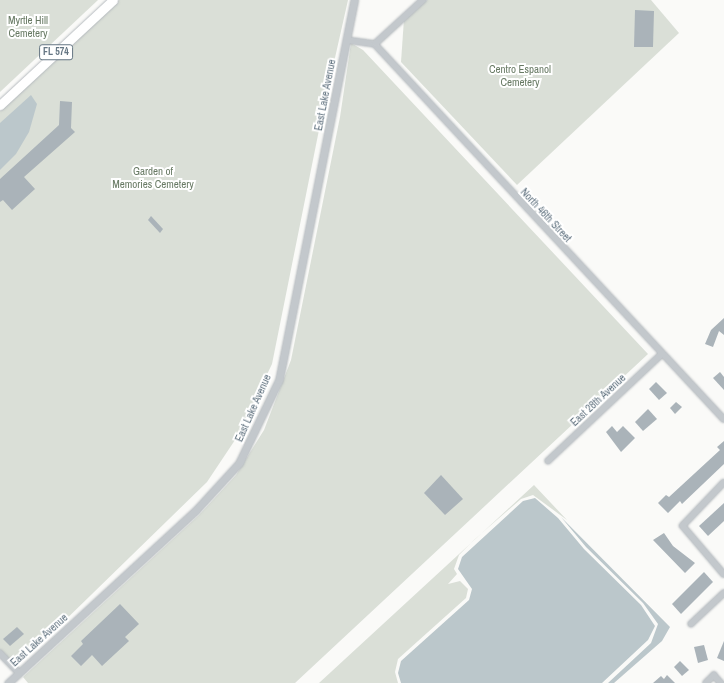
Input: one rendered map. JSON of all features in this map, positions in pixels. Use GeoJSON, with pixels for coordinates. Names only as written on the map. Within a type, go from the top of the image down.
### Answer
{"type":"FeatureCollection","features":[{"type":"Feature","properties":{"kind":"main road","name":"FL 574"},"geometry":{"type":"LineString","coordinates":[[0,105],[113,0]]}},
{"type":"Feature","properties":{"kind":"street","name":"East Lake Avenue"},"geometry":{"type":"LineString","coordinates":[[8,683],[196,510],[239,463],[279,380],[354,0]]}},
{"type":"Feature","properties":{"kind":"street"},"geometry":{"type":"LineString","coordinates":[[347,40],[375,44],[423,0]]}},
{"type":"Feature","properties":{"kind":"street","name":"North 46th Street"},"geometry":{"type":"LineString","coordinates":[[375,44],[724,419]]}},
{"type":"Feature","properties":{"kind":"street","name":"East 28th Avenue"},"geometry":{"type":"LineString","coordinates":[[548,461],[662,354]]}},
{"type":"Feature","properties":{"kind":"street"},"geometry":{"type":"LineString","coordinates":[[724,483],[683,526],[724,574]]}},
{"type":"Feature","properties":{"kind":"street"},"geometry":{"type":"LineString","coordinates":[[691,624],[724,593]]}},
{"type":"Feature","properties":{"kind":"street"},"geometry":{"type":"LineString","coordinates":[[0,653],[19,673]]}},
{"type":"Feature","properties":{"kind":"street"},"geometry":{"type":"LineString","coordinates":[[706,683],[714,675],[721,683]]}},
{"type":"Feature","properties":{"kind":"green space","name":"Myrtle Hill Cemetery"},"geometry":{"type":"Polygon","coordinates":[[[0,0],[98,0],[0,92],[0,0]]]}},
{"type":"Feature","properties":{"kind":"green space","name":"Garden of Memories Cemetery"},"geometry":{"type":"Polygon","coordinates":[[[119,0],[348,0],[321,120],[272,364],[237,437],[207,482],[15,669],[0,653],[0,111],[119,0]]]}},
{"type":"Feature","properties":{"kind":"green space","name":"Centro Espanol Cemetery"},"geometry":{"type":"Polygon","coordinates":[[[427,0],[651,0],[679,33],[517,185],[401,62],[404,19],[427,0]]]}},
{"type":"Feature","properties":{"kind":"green space"},"geometry":{"type":"Polygon","coordinates":[[[351,43],[363,50],[648,354],[295,683],[28,683],[23,677],[199,515],[236,475],[264,430],[291,360],[340,117],[351,43]]]}},
{"type":"Feature","properties":{"kind":"green space"},"geometry":{"type":"Polygon","coordinates":[[[534,485],[567,520],[533,495],[521,499],[482,533],[534,485]]]}},
{"type":"Feature","properties":{"kind":"green space"},"geometry":{"type":"Polygon","coordinates":[[[471,543],[459,555],[454,569],[457,574],[448,584],[460,581],[468,589],[466,598],[398,659],[395,672],[398,683],[319,683],[471,543]]]}},
{"type":"Feature","properties":{"kind":"shaded area"},"geometry":{"type":"Polygon","coordinates":[[[31,95],[37,104],[29,132],[16,154],[0,170],[0,123],[31,95]]]}},
{"type":"Feature","properties":{"kind":"shaded area"},"geometry":{"type":"Polygon","coordinates":[[[535,498],[558,518],[584,549],[641,605],[655,626],[648,640],[602,683],[401,683],[398,673],[401,661],[469,600],[472,589],[458,569],[462,557],[523,501],[535,498]]]}},
{"type":"Feature","properties":{"kind":"shaded area"},"geometry":{"type":"Polygon","coordinates":[[[561,517],[670,627],[662,641],[614,683],[608,683],[651,643],[658,624],[643,603],[586,547],[561,517]]]}},
{"type":"Feature","properties":{"kind":"building"},"geometry":{"type":"Polygon","coordinates":[[[635,10],[654,11],[653,47],[634,47],[635,10]]]}},
{"type":"Feature","properties":{"kind":"building"},"geometry":{"type":"Polygon","coordinates":[[[60,101],[72,102],[71,128],[75,132],[24,177],[35,189],[12,210],[3,200],[0,202],[0,179],[59,125],[60,101]]]}},
{"type":"Feature","properties":{"kind":"building"},"geometry":{"type":"Polygon","coordinates":[[[151,216],[163,229],[160,233],[148,220],[151,216]]]}},
{"type":"Feature","properties":{"kind":"building"},"geometry":{"type":"Polygon","coordinates":[[[724,318],[724,335],[719,331],[713,347],[705,344],[711,330],[724,318]]]}},
{"type":"Feature","properties":{"kind":"building"},"geometry":{"type":"Polygon","coordinates":[[[720,372],[724,377],[724,390],[713,378],[720,372]]]}},
{"type":"Feature","properties":{"kind":"building"},"geometry":{"type":"Polygon","coordinates":[[[656,382],[667,393],[659,400],[649,389],[656,382]]]}},
{"type":"Feature","properties":{"kind":"building"},"geometry":{"type":"Polygon","coordinates":[[[676,402],[682,407],[675,414],[670,408],[676,402]]]}},
{"type":"Feature","properties":{"kind":"building"},"geometry":{"type":"Polygon","coordinates":[[[648,409],[657,419],[643,431],[635,422],[648,409]]]}},
{"type":"Feature","properties":{"kind":"building"},"geometry":{"type":"Polygon","coordinates":[[[612,426],[617,432],[623,426],[635,438],[621,452],[606,432],[612,426]]]}},
{"type":"Feature","properties":{"kind":"building"},"geometry":{"type":"Polygon","coordinates":[[[724,441],[724,464],[682,504],[680,501],[668,513],[658,503],[666,495],[669,497],[720,450],[717,447],[724,441]]]}},
{"type":"Feature","properties":{"kind":"building"},"geometry":{"type":"Polygon","coordinates":[[[441,475],[463,499],[445,515],[424,493],[441,475]]]}},
{"type":"Feature","properties":{"kind":"building"},"geometry":{"type":"Polygon","coordinates":[[[724,503],[724,521],[708,536],[699,526],[724,503]]]}},
{"type":"Feature","properties":{"kind":"building"},"geometry":{"type":"Polygon","coordinates":[[[664,533],[673,546],[695,563],[685,573],[653,540],[664,533]]]}},
{"type":"Feature","properties":{"kind":"building"},"geometry":{"type":"Polygon","coordinates":[[[704,572],[713,582],[681,614],[672,604],[704,572]]]}},
{"type":"Feature","properties":{"kind":"building"},"geometry":{"type":"Polygon","coordinates":[[[120,604],[139,624],[125,637],[129,641],[102,666],[92,655],[81,666],[71,656],[83,644],[81,641],[120,604]]]}},
{"type":"Feature","properties":{"kind":"building"},"geometry":{"type":"Polygon","coordinates":[[[17,627],[24,634],[10,646],[3,639],[17,627]]]}},
{"type":"Feature","properties":{"kind":"building"},"geometry":{"type":"Polygon","coordinates":[[[724,641],[724,661],[717,658],[724,641]]]}},
{"type":"Feature","properties":{"kind":"building"},"geometry":{"type":"Polygon","coordinates":[[[704,645],[708,660],[698,663],[694,647],[704,645]]]}},
{"type":"Feature","properties":{"kind":"building"},"geometry":{"type":"Polygon","coordinates":[[[680,661],[689,670],[682,676],[674,667],[680,661]]]}},
{"type":"Feature","properties":{"kind":"building"},"geometry":{"type":"Polygon","coordinates":[[[667,675],[675,683],[653,683],[661,676],[664,679],[667,675]]]}}]}
